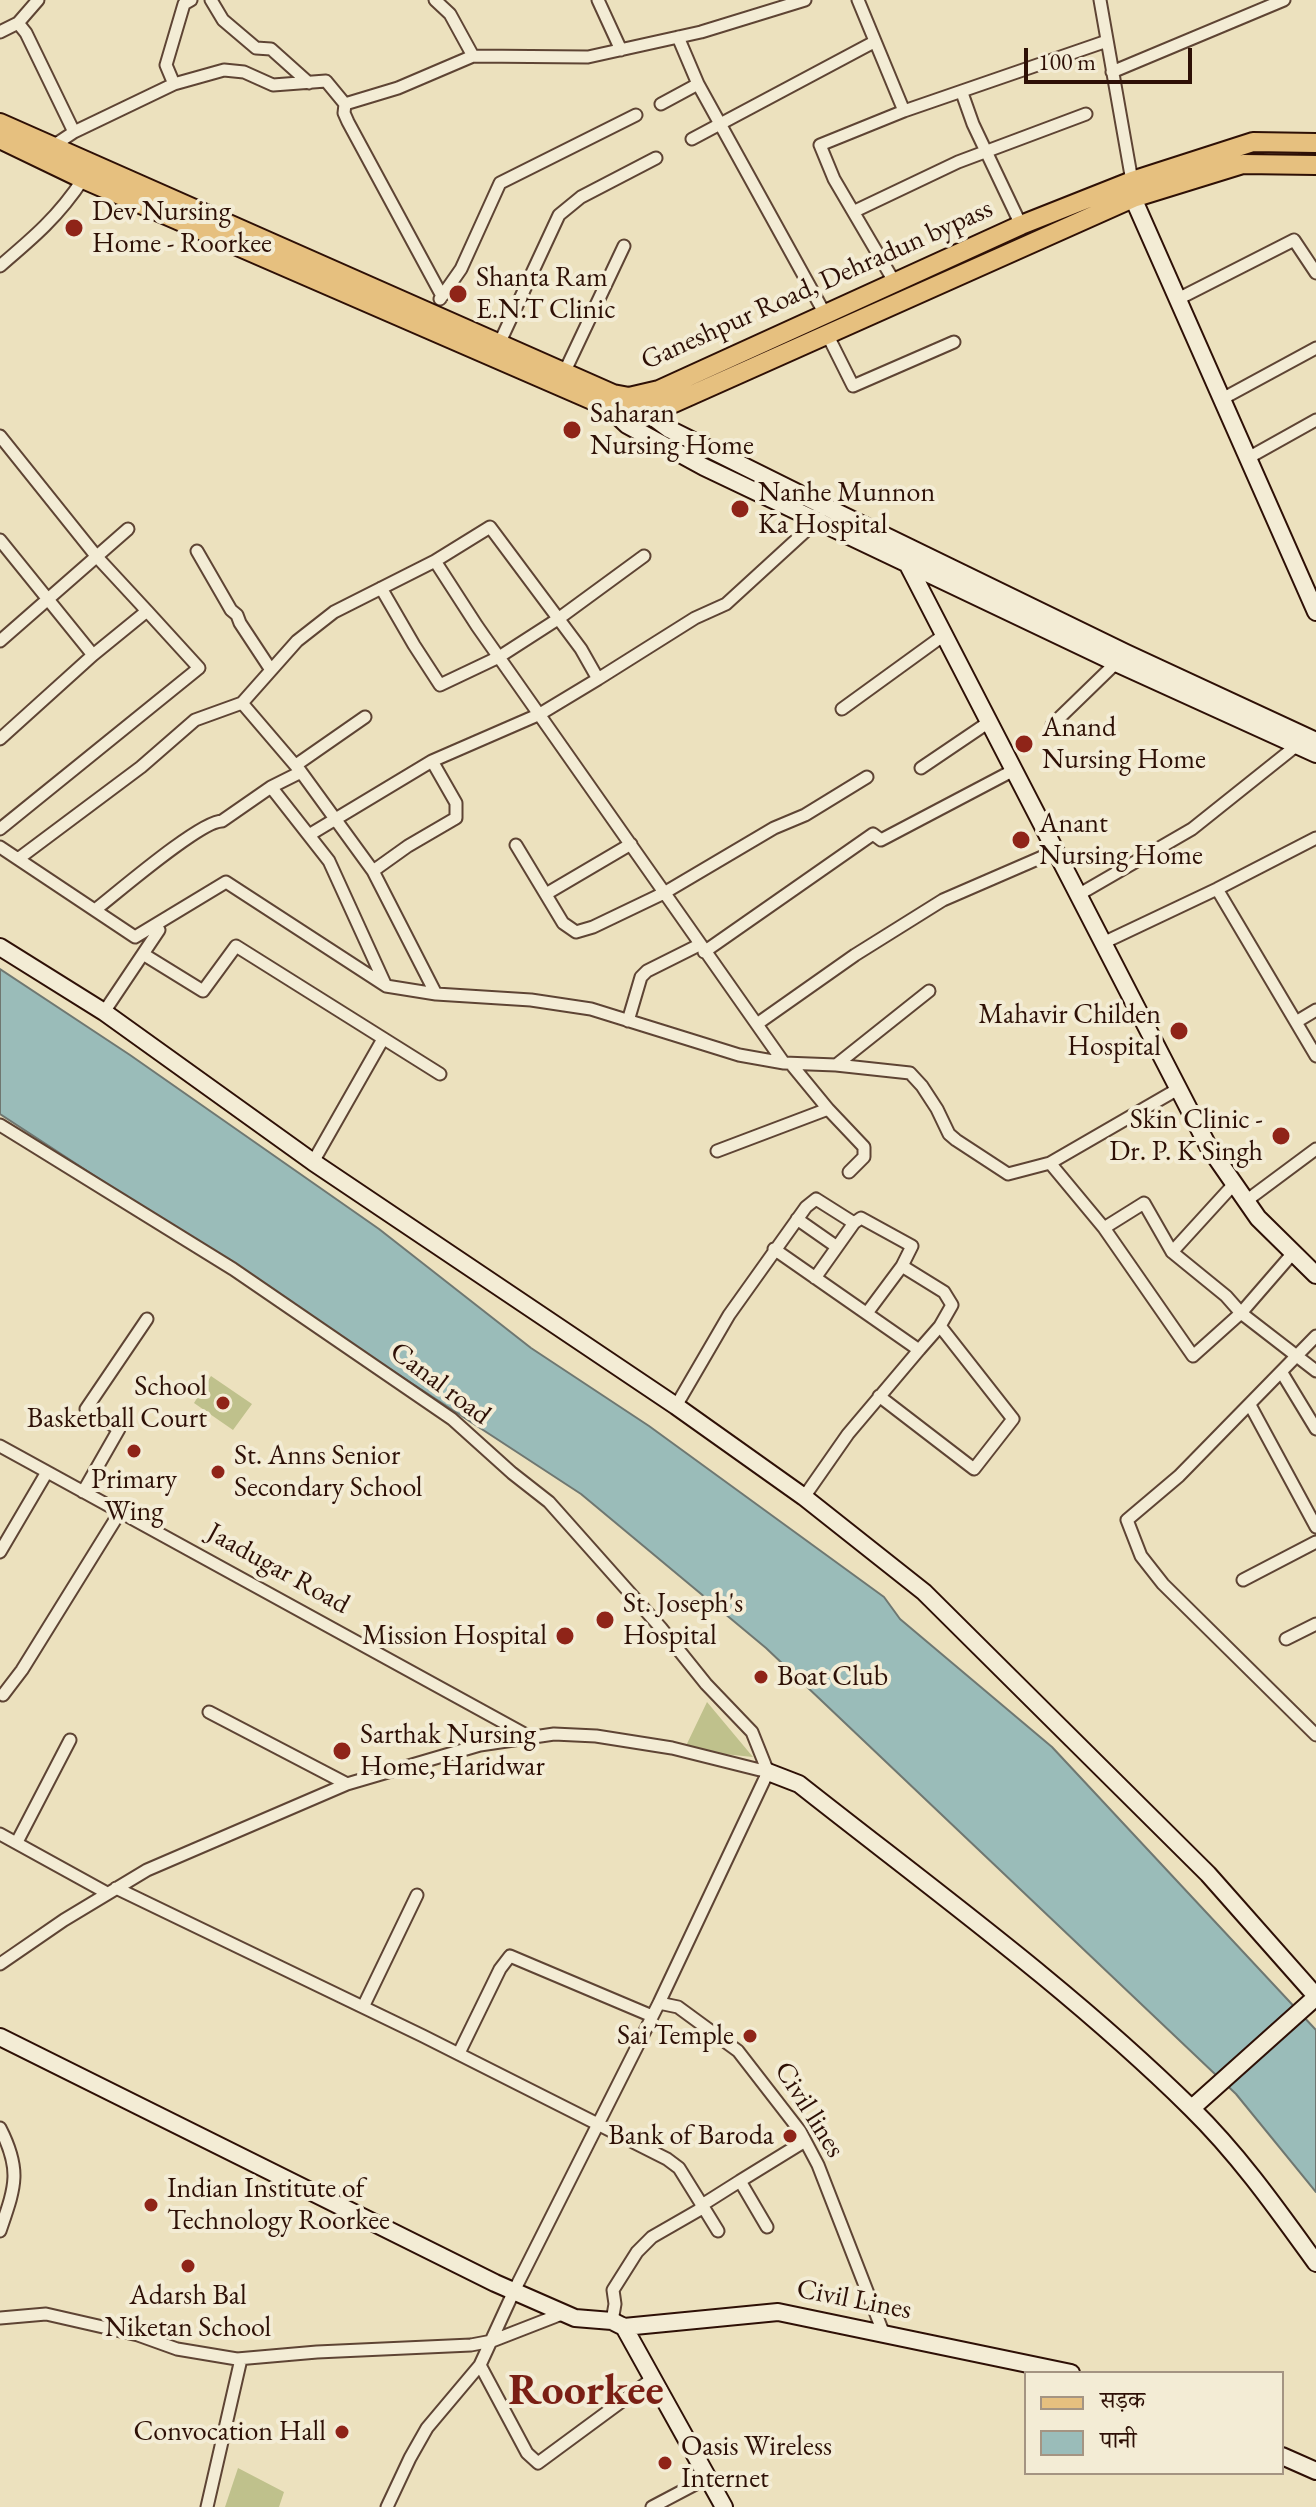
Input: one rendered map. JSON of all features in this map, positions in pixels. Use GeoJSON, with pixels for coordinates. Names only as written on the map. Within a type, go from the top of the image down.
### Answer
{"type":"FeatureCollection","features":[{"type":"Feature","properties":{"kind":"main road","name":"Ganeshpur Road, Dehradun bypass"},"geometry":{"type":"LineString","coordinates":[[0,123],[564,373],[613,394],[629,397],[659,390],[1021,225],[1132,189],[1253,142],[1316,143]]}},
{"type":"Feature","properties":{"kind":"main road"},"geometry":{"type":"LineString","coordinates":[[0,139],[83,179],[608,407],[644,411],[667,406],[827,334],[1132,189],[1243,164],[1316,165]]}},
{"type":"Feature","properties":{"kind":"street"},"geometry":{"type":"LineString","coordinates":[[0,32],[18,23],[38,0]]}},
{"type":"Feature","properties":{"kind":"street"},"geometry":{"type":"LineString","coordinates":[[174,84],[166,65],[184,4],[191,0]]}},
{"type":"Feature","properties":{"kind":"street"},"geometry":{"type":"LineString","coordinates":[[211,0],[223,20],[256,48],[271,49],[309,83]]}},
{"type":"Feature","properties":{"kind":"street"},"geometry":{"type":"LineString","coordinates":[[435,0],[450,14],[473,56]]}},
{"type":"Feature","properties":{"kind":"street"},"geometry":{"type":"LineString","coordinates":[[598,0],[621,50]]}},
{"type":"Feature","properties":{"kind":"street"},"geometry":{"type":"LineString","coordinates":[[345,104],[398,88],[473,56],[588,57],[678,37],[805,0]]}},
{"type":"Feature","properties":{"kind":"street"},"geometry":{"type":"LineString","coordinates":[[858,0],[904,111]]}},
{"type":"Feature","properties":{"kind":"street"},"geometry":{"type":"LineString","coordinates":[[1100,0],[1132,189],[1316,612]]}},
{"type":"Feature","properties":{"kind":"street"},"geometry":{"type":"LineString","coordinates":[[1112,72],[1284,0]]}},
{"type":"Feature","properties":{"kind":"street"},"geometry":{"type":"LineString","coordinates":[[18,23],[74,132]]}},
{"type":"Feature","properties":{"kind":"street"},"geometry":{"type":"LineString","coordinates":[[678,37],[698,84],[825,314]]}},
{"type":"Feature","properties":{"kind":"street"},"geometry":{"type":"LineString","coordinates":[[895,283],[834,179],[820,145],[904,111],[1107,41]]}},
{"type":"Feature","properties":{"kind":"street"},"geometry":{"type":"LineString","coordinates":[[692,139],[874,42]]}},
{"type":"Feature","properties":{"kind":"street"},"geometry":{"type":"LineString","coordinates":[[53,146],[74,132],[174,84],[224,70],[244,72],[273,85],[326,81],[345,104],[344,113],[348,122],[442,296]]}},
{"type":"Feature","properties":{"kind":"street"},"geometry":{"type":"LineString","coordinates":[[661,104],[698,84]]}},
{"type":"Feature","properties":{"kind":"street"},"geometry":{"type":"LineString","coordinates":[[962,93],[973,124],[1021,225]]}},
{"type":"Feature","properties":{"kind":"street"},"geometry":{"type":"LineString","coordinates":[[855,211],[958,162],[1086,114]]}},
{"type":"Feature","properties":{"kind":"street"},"geometry":{"type":"LineString","coordinates":[[430,314],[461,269],[500,183],[636,115]]}},
{"type":"Feature","properties":{"kind":"street"},"geometry":{"type":"LineString","coordinates":[[499,344],[559,215],[581,197],[656,158]]}},
{"type":"Feature","properties":{"kind":"street"},"geometry":{"type":"LineString","coordinates":[[0,266],[50,224],[83,179]]}},
{"type":"Feature","properties":{"kind":"street"},"geometry":{"type":"LineString","coordinates":[[1178,299],[1294,240],[1316,273]]}},
{"type":"Feature","properties":{"kind":"street"},"geometry":{"type":"LineString","coordinates":[[564,373],[624,246]]}},
{"type":"Feature","properties":{"kind":"street"},"geometry":{"type":"LineString","coordinates":[[827,334],[853,386],[954,342]]}},
{"type":"Feature","properties":{"kind":"street"},"geometry":{"type":"LineString","coordinates":[[1222,399],[1316,348]]}},
{"type":"Feature","properties":{"kind":"street"},"geometry":{"type":"LineString","coordinates":[[629,397],[669,429],[830,509],[909,556],[1121,658],[1306,741],[1316,754]]}},
{"type":"Feature","properties":{"kind":"street"},"geometry":{"type":"LineString","coordinates":[[608,407],[627,425],[704,467],[816,521],[909,556],[944,635],[1208,1146],[1258,1218],[1316,1275]]}},
{"type":"Feature","properties":{"kind":"street"},"geometry":{"type":"LineString","coordinates":[[1248,458],[1316,420]]}},
{"type":"Feature","properties":{"kind":"street"},"geometry":{"type":"LineString","coordinates":[[0,436],[97,557],[199,668],[0,829]]}},
{"type":"Feature","properties":{"kind":"street"},"geometry":{"type":"LineString","coordinates":[[309,835],[432,761],[540,714],[695,618],[726,604],[830,509]]}},
{"type":"Feature","properties":{"kind":"street"},"geometry":{"type":"LineString","coordinates":[[18,859],[141,767],[195,720],[242,703],[297,641],[334,612],[435,561],[490,527],[598,679]]}},
{"type":"Feature","properties":{"kind":"street"},"geometry":{"type":"LineString","coordinates":[[0,641],[128,529]]}},
{"type":"Feature","properties":{"kind":"street"},"geometry":{"type":"LineString","coordinates":[[0,540],[93,655]]}},
{"type":"Feature","properties":{"kind":"street"},"geometry":{"type":"LineString","coordinates":[[197,551],[271,670]]}},
{"type":"Feature","properties":{"kind":"street"},"geometry":{"type":"LineString","coordinates":[[381,588],[440,685],[499,657],[558,619],[644,556]]}},
{"type":"Feature","properties":{"kind":"street"},"geometry":{"type":"LineString","coordinates":[[435,561],[701,948],[787,1063],[864,1147],[864,1157],[849,1172]]}},
{"type":"Feature","properties":{"kind":"street"},"geometry":{"type":"LineString","coordinates":[[0,739],[147,611]]}},
{"type":"Feature","properties":{"kind":"street"},"geometry":{"type":"LineString","coordinates":[[842,709],[944,635]]}},
{"type":"Feature","properties":{"kind":"street"},"geometry":{"type":"LineString","coordinates":[[1052,725],[1121,658]]}},
{"type":"Feature","properties":{"kind":"street"},"geometry":{"type":"LineString","coordinates":[[242,703],[301,772]]}},
{"type":"Feature","properties":{"kind":"street"},"geometry":{"type":"LineString","coordinates":[[365,717],[296,765],[373,871],[436,994]]}},
{"type":"Feature","properties":{"kind":"street"},"geometry":{"type":"LineString","coordinates":[[921,768],[989,722]]}},
{"type":"Feature","properties":{"kind":"street"},"geometry":{"type":"LineString","coordinates":[[1078,895],[1192,829],[1306,741]]}},
{"type":"Feature","properties":{"kind":"street"},"geometry":{"type":"LineString","coordinates":[[373,871],[456,818],[456,803],[432,761]]}},
{"type":"Feature","properties":{"kind":"street"},"geometry":{"type":"LineString","coordinates":[[628,1021],[641,977],[647,971],[701,948],[873,834],[881,840],[1014,770]]}},
{"type":"Feature","properties":{"kind":"street"},"geometry":{"type":"LineString","coordinates":[[95,910],[214,821],[222,821],[271,787],[301,772]]}},
{"type":"Feature","properties":{"kind":"street"},"geometry":{"type":"LineString","coordinates":[[516,845],[563,923],[576,932],[664,893],[867,777]]}},
{"type":"Feature","properties":{"kind":"street"},"geometry":{"type":"LineString","coordinates":[[271,787],[329,861],[386,986]]}},
{"type":"Feature","properties":{"kind":"street"},"geometry":{"type":"LineString","coordinates":[[1103,943],[1316,838]]}},
{"type":"Feature","properties":{"kind":"street"},"geometry":{"type":"LineString","coordinates":[[546,894],[631,844]]}},
{"type":"Feature","properties":{"kind":"street"},"geometry":{"type":"LineString","coordinates":[[0,847],[135,937],[226,882],[386,986],[591,1009],[739,1055],[787,1063],[910,1073],[937,1109],[949,1134],[1008,1174],[1050,1163],[1178,1089]]}},
{"type":"Feature","properties":{"kind":"street"},"geometry":{"type":"LineString","coordinates":[[757,1024],[855,955],[943,900],[1056,851]]}},
{"type":"Feature","properties":{"kind":"street"},"geometry":{"type":"LineString","coordinates":[[1217,889],[1316,1056]]}},
{"type":"Feature","properties":{"kind":"street"},"geometry":{"type":"LineString","coordinates":[[104,1012],[159,930]]}},
{"type":"Feature","properties":{"kind":"street"},"geometry":{"type":"LineString","coordinates":[[143,954],[203,991],[236,946],[440,1074]]}},
{"type":"Feature","properties":{"kind":"street"},"geometry":{"type":"LineString","coordinates":[[0,947],[104,1012],[313,1162],[676,1406],[804,1497],[924,1592],[1208,1874],[1316,1997],[1192,2108]]}},
{"type":"Feature","properties":{"kind":"street"},"geometry":{"type":"LineString","coordinates":[[836,1065],[929,991]]}},
{"type":"Feature","properties":{"kind":"street"},"geometry":{"type":"LineString","coordinates":[[1296,1022],[1316,1010]]}},
{"type":"Feature","properties":{"kind":"street"},"geometry":{"type":"LineString","coordinates":[[313,1162],[383,1039]]}},
{"type":"Feature","properties":{"kind":"street"},"geometry":{"type":"LineString","coordinates":[[717,1151],[828,1109]]}},
{"type":"Feature","properties":{"kind":"street","name":"Canal road"},"geometry":{"type":"LineString","coordinates":[[0,1125],[233,1269],[452,1419],[549,1502],[661,1628],[706,1684],[752,1732],[768,1772]]}},
{"type":"Feature","properties":{"kind":"street"},"geometry":{"type":"LineString","coordinates":[[1246,1201],[1316,1149]]}},
{"type":"Feature","properties":{"kind":"street"},"geometry":{"type":"LineString","coordinates":[[1050,1163],[1104,1228],[1193,1356],[1241,1313],[1293,1253]]}},
{"type":"Feature","properties":{"kind":"street"},"geometry":{"type":"LineString","coordinates":[[1172,1252],[1234,1184]]}},
{"type":"Feature","properties":{"kind":"street"},"geometry":{"type":"LineString","coordinates":[[676,1406],[729,1315],[774,1249],[816,1199],[854,1223]]}},
{"type":"Feature","properties":{"kind":"street"},"geometry":{"type":"LineString","coordinates":[[1104,1228],[1144,1203],[1172,1252],[1226,1296],[1241,1313],[1316,1371]]}},
{"type":"Feature","properties":{"kind":"street"},"geometry":{"type":"LineString","coordinates":[[815,1278],[854,1223],[861,1218],[912,1246],[902,1266],[867,1313]]}},
{"type":"Feature","properties":{"kind":"street"},"geometry":{"type":"LineString","coordinates":[[797,1219],[837,1247]]}},
{"type":"Feature","properties":{"kind":"street"},"geometry":{"type":"LineString","coordinates":[[774,1249],[919,1350]]}},
{"type":"Feature","properties":{"kind":"street"},"geometry":{"type":"LineString","coordinates":[[804,1497],[848,1434],[940,1326],[952,1305],[944,1292],[902,1266]]}},
{"type":"Feature","properties":{"kind":"street"},"geometry":{"type":"LineString","coordinates":[[83,1492],[119,1429],[86,1409],[147,1319]]}},
{"type":"Feature","properties":{"kind":"street"},"geometry":{"type":"LineString","coordinates":[[879,1396],[974,1469],[1013,1419],[940,1326]]}},
{"type":"Feature","properties":{"kind":"street"},"geometry":{"type":"LineString","coordinates":[[1316,1336],[1179,1476],[1127,1520],[1141,1556],[1163,1584],[1316,1735]]}},
{"type":"Feature","properties":{"kind":"street"},"geometry":{"type":"LineString","coordinates":[[1282,1373],[1316,1429]]}},
{"type":"Feature","properties":{"kind":"street"},"geometry":{"type":"LineString","coordinates":[[1250,1405],[1316,1527]]}},
{"type":"Feature","properties":{"kind":"street","name":"Jaadugar Road"},"geometry":{"type":"LineString","coordinates":[[0,1446],[531,1737]]}},
{"type":"Feature","properties":{"kind":"street"},"geometry":{"type":"LineString","coordinates":[[0,1552],[47,1472]]}},
{"type":"Feature","properties":{"kind":"street"},"geometry":{"type":"LineString","coordinates":[[3,1695],[22,1670],[120,1512]]}},
{"type":"Feature","properties":{"kind":"street"},"geometry":{"type":"LineString","coordinates":[[1243,1580],[1316,1542]]}},
{"type":"Feature","properties":{"kind":"street"},"geometry":{"type":"LineString","coordinates":[[1286,1639],[1316,1624]]}},
{"type":"Feature","properties":{"kind":"street"},"geometry":{"type":"LineString","coordinates":[[209,1712],[347,1784]]}},
{"type":"Feature","properties":{"kind":"street"},"geometry":{"type":"LineString","coordinates":[[0,1964],[147,1870],[347,1784],[480,1745],[554,1734],[596,1736],[672,1748],[768,1772],[799,1784],[1061,1991],[1192,2108],[1246,2167],[1316,2263]]}},
{"type":"Feature","properties":{"kind":"street"},"geometry":{"type":"LineString","coordinates":[[17,1842],[70,1740]]}},
{"type":"Feature","properties":{"kind":"street"},"geometry":{"type":"LineString","coordinates":[[387,2507],[427,2428],[480,2365],[659,2003],[768,1772]]}},
{"type":"Feature","properties":{"kind":"street"},"geometry":{"type":"LineString","coordinates":[[0,1834],[459,2053],[598,2123],[679,2168],[718,2231]]}},
{"type":"Feature","properties":{"kind":"street"},"geometry":{"type":"LineString","coordinates":[[363,2007],[417,1895]]}},
{"type":"Feature","properties":{"kind":"street"},"geometry":{"type":"LineString","coordinates":[[459,2053],[500,1969],[510,1956],[652,2016]]}},
{"type":"Feature","properties":{"kind":"street","name":"Civil lines"},"geometry":{"type":"LineString","coordinates":[[659,2003],[678,2007],[738,2051],[756,2071],[805,2141],[818,2165],[883,2332]]}},
{"type":"Feature","properties":{"kind":"street","name":"Civil Lines"},"geometry":{"type":"LineString","coordinates":[[0,2037],[514,2291],[575,2318],[618,2324],[778,2312],[1062,2371]]}},
{"type":"Feature","properties":{"kind":"street"},"geometry":{"type":"LineString","coordinates":[[0,2128],[13,2152],[15,2166],[11,2198],[0,2231]]}},
{"type":"Feature","properties":{"kind":"street"},"geometry":{"type":"LineString","coordinates":[[724,2507],[618,2324],[613,2290],[637,2252],[652,2237],[805,2141]]}},
{"type":"Feature","properties":{"kind":"street"},"geometry":{"type":"LineString","coordinates":[[740,2181],[767,2227]]}},
{"type":"Feature","properties":{"kind":"street"},"geometry":{"type":"LineString","coordinates":[[0,2318],[46,2314],[138,2335],[190,2352],[241,2359],[471,2345],[492,2341],[564,2313]]}},
{"type":"Feature","properties":{"kind":"street"},"geometry":{"type":"LineString","coordinates":[[207,2507],[241,2359]]}},
{"type":"Feature","properties":{"kind":"street"},"geometry":{"type":"LineString","coordinates":[[480,2365],[527,2453],[538,2463],[652,2379]]}},
{"type":"Feature","properties":{"kind":"street"},"geometry":{"type":"LineString","coordinates":[[1284,2457],[1316,2471]]}},
{"type":"Feature","properties":{"kind":"street"},"geometry":{"type":"LineString","coordinates":[[652,2507],[707,2478]]}},
{"type":"Feature","properties":{"kind":"green space","name":"School Basketball Court"},"geometry":{"type":"Polygon","coordinates":[[[211,1376],[252,1404],[233,1430],[194,1403],[211,1376]]]}},
{"type":"Feature","properties":{"kind":"green space"},"geometry":{"type":"Polygon","coordinates":[[[707,1702],[753,1757],[684,1750],[707,1702]]]}},
{"type":"Feature","properties":{"kind":"green space"},"geometry":{"type":"Polygon","coordinates":[[[238,2468],[284,2492],[279,2507],[225,2507],[238,2468]]]}},
{"type":"Feature","properties":{"kind":"water"},"geometry":{"type":"Polygon","coordinates":[[[0,969],[130,1055],[379,1229],[531,1348],[649,1426],[884,1597],[900,1619],[1052,1747],[1316,2030],[1316,2192],[1236,2094],[766,1648],[581,1494],[0,1114],[0,969]]]}},
{"type":"Feature","properties":{"kind":"place","name":"Dev Nursing Home - Roorkee"},"geometry":{"type":"Point","coordinates":[74,228]}},
{"type":"Feature","properties":{"kind":"place","name":"Shanta Ram E.N.T Clinic"},"geometry":{"type":"Point","coordinates":[458,294]}},
{"type":"Feature","properties":{"kind":"place","name":"Saharan Nursing Home"},"geometry":{"type":"Point","coordinates":[572,430]}},
{"type":"Feature","properties":{"kind":"place","name":"Nanhe Munnon Ka Hospital"},"geometry":{"type":"Point","coordinates":[740,509]}},
{"type":"Feature","properties":{"kind":"place","name":"Anand Nursing Home"},"geometry":{"type":"Point","coordinates":[1024,744]}},
{"type":"Feature","properties":{"kind":"place","name":"Anant Nursing Home"},"geometry":{"type":"Point","coordinates":[1021,840]}},
{"type":"Feature","properties":{"kind":"place","name":"Mahavir Childen Hospital"},"geometry":{"type":"Point","coordinates":[1179,1031]}},
{"type":"Feature","properties":{"kind":"place","name":"Skin Clinic - Dr. P. K Singh"},"geometry":{"type":"Point","coordinates":[1281,1136]}},
{"type":"Feature","properties":{"kind":"place","name":"School Basketball Court"},"geometry":{"type":"Point","coordinates":[223,1403]}},
{"type":"Feature","properties":{"kind":"place","name":"Primary Wing"},"geometry":{"type":"Point","coordinates":[134,1451]}},
{"type":"Feature","properties":{"kind":"place","name":"St. Anns Senior Secondary School"},"geometry":{"type":"Point","coordinates":[218,1472]}},
{"type":"Feature","properties":{"kind":"place","name":"St. Joseph's Hospital"},"geometry":{"type":"Point","coordinates":[605,1620]}},
{"type":"Feature","properties":{"kind":"place","name":"Mission Hospital"},"geometry":{"type":"Point","coordinates":[565,1636]}},
{"type":"Feature","properties":{"kind":"place","name":"Boat Club"},"geometry":{"type":"Point","coordinates":[761,1677]}},
{"type":"Feature","properties":{"kind":"place","name":"Sarthak Nursing Home, Haridwar"},"geometry":{"type":"Point","coordinates":[342,1751]}},
{"type":"Feature","properties":{"kind":"place","name":"Sai Temple"},"geometry":{"type":"Point","coordinates":[750,2036]}},
{"type":"Feature","properties":{"kind":"place","name":"Bank of Baroda"},"geometry":{"type":"Point","coordinates":[790,2136]}},
{"type":"Feature","properties":{"kind":"place","name":"Indian Institute of Technology Roorkee"},"geometry":{"type":"Point","coordinates":[151,2205]}},
{"type":"Feature","properties":{"kind":"place","name":"Adarsh Bal Niketan School"},"geometry":{"type":"Point","coordinates":[188,2266]}},
{"type":"Feature","properties":{"kind":"place","name":"Convocation Hall"},"geometry":{"type":"Point","coordinates":[342,2432]}},
{"type":"Feature","properties":{"kind":"place","name":"Oasis Wireless Internet"},"geometry":{"type":"Point","coordinates":[665,2463]}},
{"type":"Feature","properties":{"kind":"district","name":"Roorkee"},"geometry":{"type":"Point","coordinates":[586,2392]}}]}
